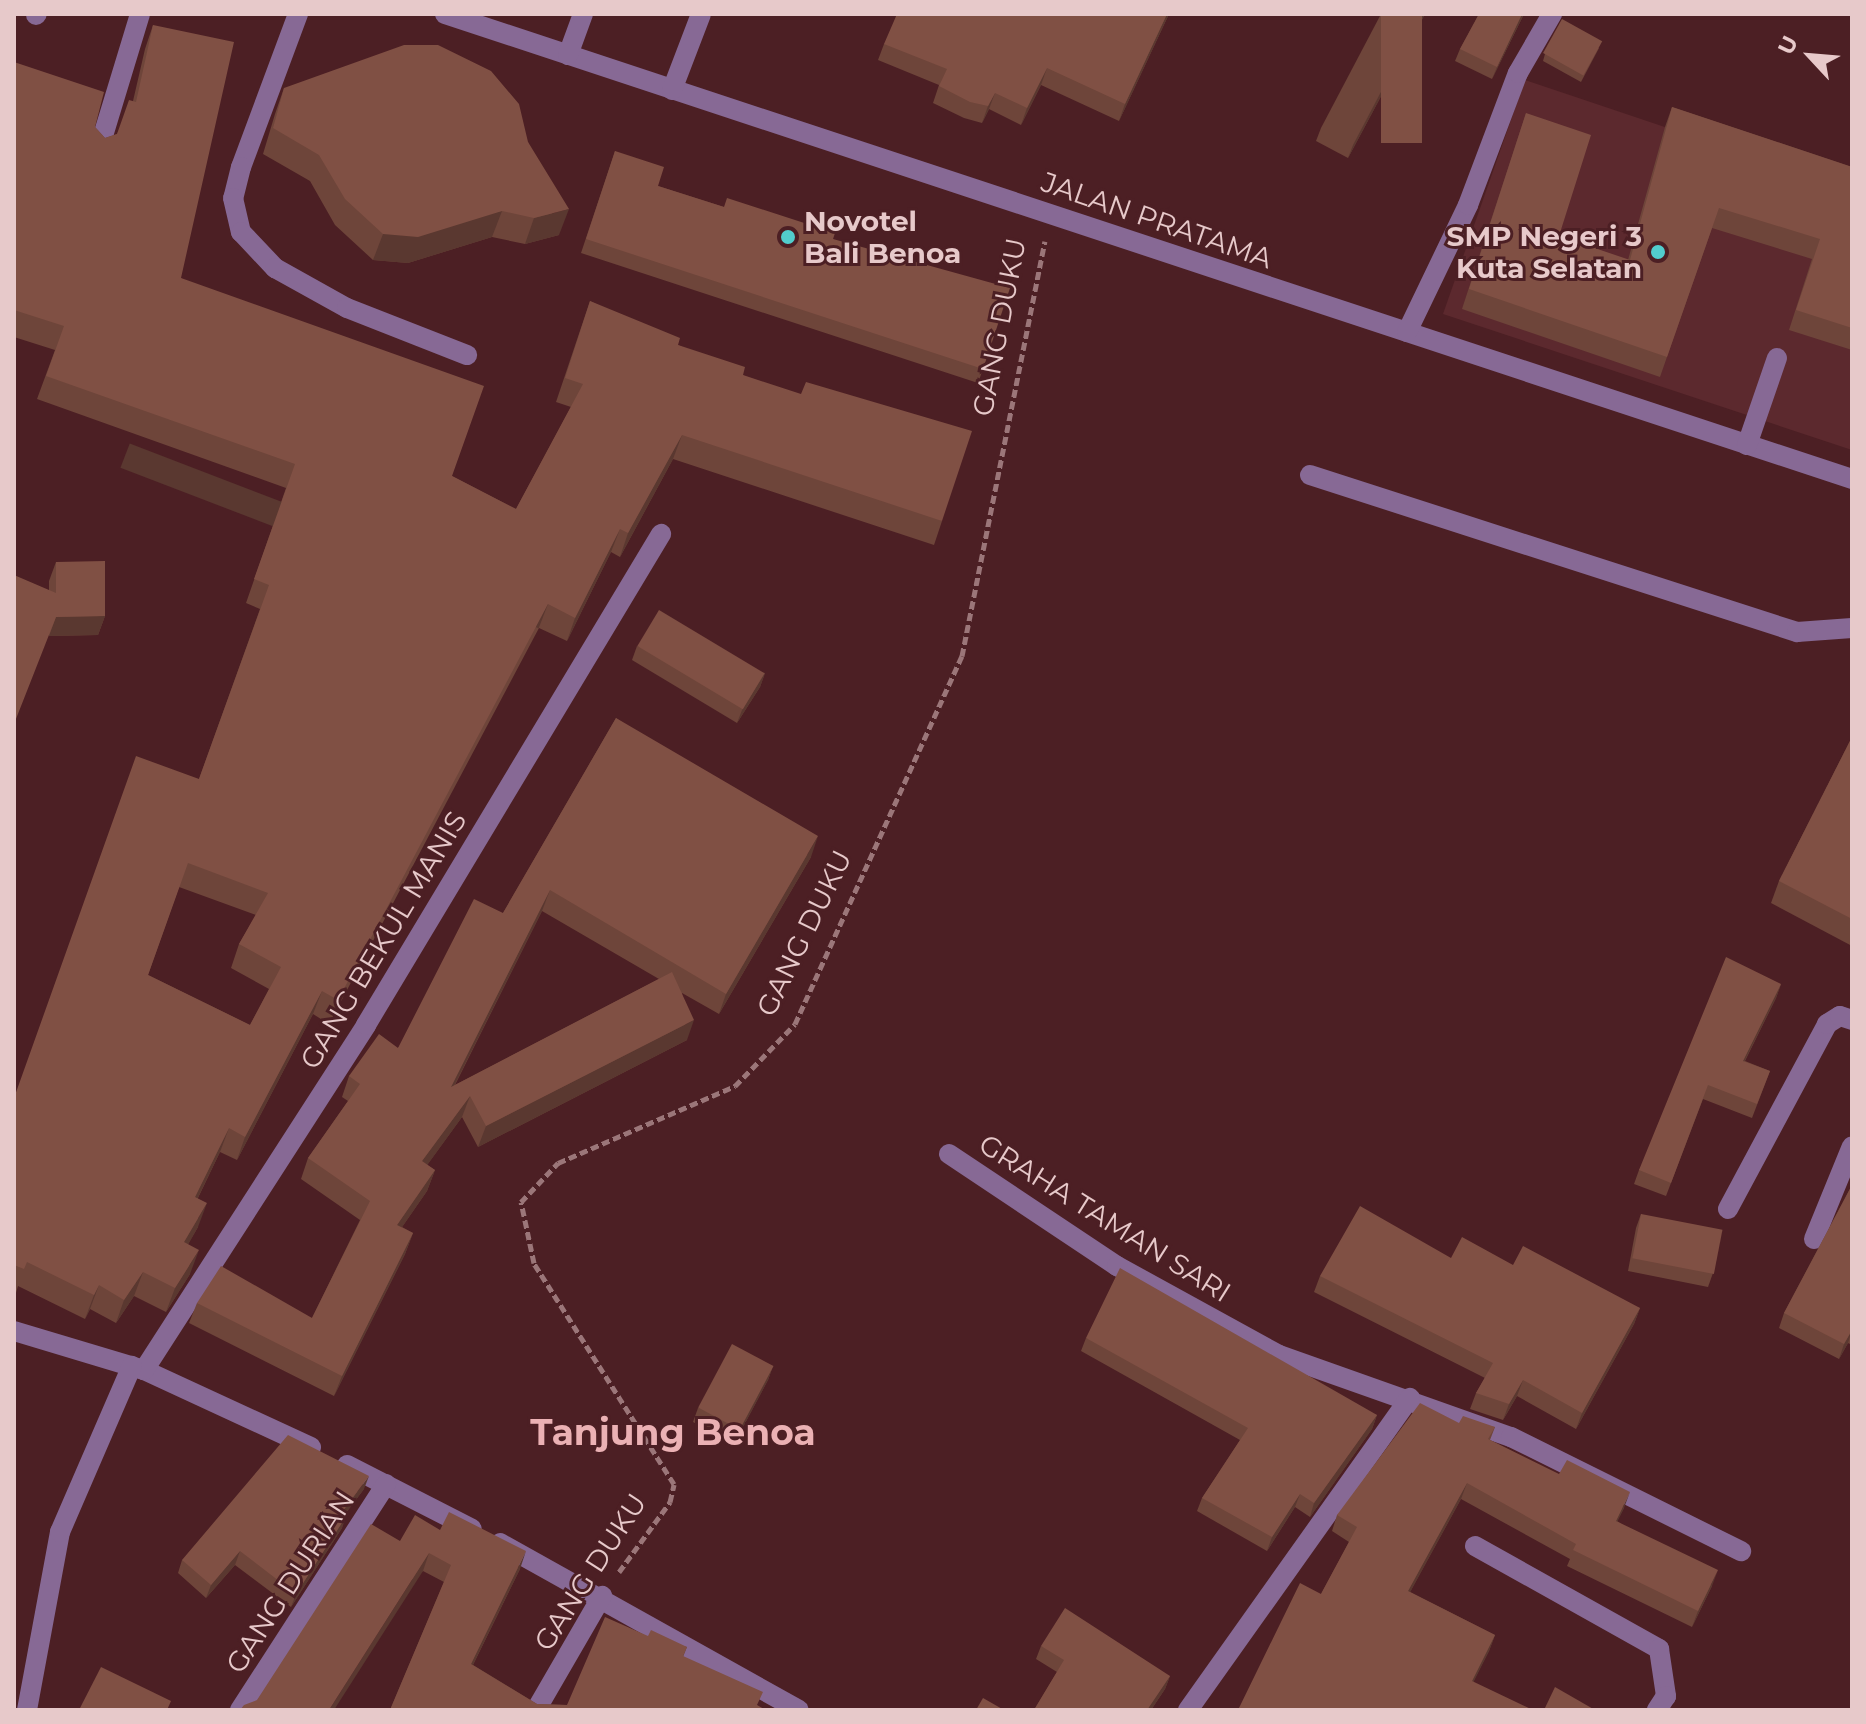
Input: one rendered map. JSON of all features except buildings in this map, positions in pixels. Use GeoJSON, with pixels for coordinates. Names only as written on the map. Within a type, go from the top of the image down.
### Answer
{"type":"FeatureCollection","features":[{"type":"Feature","properties":{"kind":"street"},"geometry":{"type":"LineString","coordinates":[[99,149],[140,14]]}},
{"type":"Feature","properties":{"kind":"street"},"geometry":{"type":"LineString","coordinates":[[298,14],[241,167],[233,198],[241,232],[275,268],[347,308],[467,355]]}},
{"type":"Feature","properties":{"kind":"street","name":"JALAN PRATAMA"},"geometry":{"type":"LineString","coordinates":[[445,14],[1852,479]]}},
{"type":"Feature","properties":{"kind":"street"},"geometry":{"type":"LineString","coordinates":[[568,55],[583,14]]}},
{"type":"Feature","properties":{"kind":"street"},"geometry":{"type":"LineString","coordinates":[[672,90],[701,14]]}},
{"type":"Feature","properties":{"kind":"street"},"geometry":{"type":"LineString","coordinates":[[1407,332],[1468,205],[1518,73],[1552,14]]}},
{"type":"Feature","properties":{"kind":"street"},"geometry":{"type":"LineString","coordinates":[[1747,445],[1777,358]]}},
{"type":"Feature","properties":{"kind":"street"},"geometry":{"type":"LineString","coordinates":[[1310,475],[1797,632],[1852,628]]}},
{"type":"Feature","properties":{"kind":"street","name":"GANG BEKUL MANIS"},"geometry":{"type":"LineString","coordinates":[[27,1710],[60,1532],[138,1368],[366,1025],[661,534]]}},
{"type":"Feature","properties":{"kind":"street"},"geometry":{"type":"LineString","coordinates":[[1728,1209],[1827,1024],[1840,1016],[1852,1020]]}},
{"type":"Feature","properties":{"kind":"street"},"geometry":{"type":"LineString","coordinates":[[1814,1239],[1852,1146]]}},
{"type":"Feature","properties":{"kind":"street","name":"GRAHA TAMAN SARI"},"geometry":{"type":"LineString","coordinates":[[949,1154],[1117,1266],[1279,1355],[1410,1398],[1511,1437],[1741,1551]]}},
{"type":"Feature","properties":{"kind":"street"},"geometry":{"type":"LineString","coordinates":[[14,1331],[138,1368],[386,1484],[602,1596],[792,1708]]}},
{"type":"Feature","properties":{"kind":"street"},"geometry":{"type":"LineString","coordinates":[[1188,1710],[1410,1398]]}},
{"type":"Feature","properties":{"kind":"street","name":"GANG DURIAN"},"geometry":{"type":"LineString","coordinates":[[240,1710],[386,1484]]}},
{"type":"Feature","properties":{"kind":"street"},"geometry":{"type":"LineString","coordinates":[[1475,1546],[1659,1649],[1666,1696],[1657,1710]]}},
{"type":"Feature","properties":{"kind":"street","name":"GANG DUKU"},"geometry":{"type":"LineString","coordinates":[[536,1710],[602,1596]]}},
{"type":"Feature","properties":{"kind":"path","name":"GANG DUKU"},"geometry":{"type":"LineString","coordinates":[[602,1596],[670,1502],[674,1484],[534,1263],[521,1202],[558,1163],[735,1086],[795,1024],[962,656],[1050,214]]}},
{"type":"Feature","properties":{"kind":"shaded area","name":"SMP Negeri 3 Kuta Selatan"},"geometry":{"type":"Polygon","coordinates":[[[1525,80],[1852,190],[1852,450],[1443,314],[1525,80]]]}},
{"type":"Feature","properties":{"kind":"place","name":"Novotel Bali Benoa"},"geometry":{"type":"Point","coordinates":[788,237]}},
{"type":"Feature","properties":{"kind":"place","name":"SMP Negeri 3 Kuta Selatan"},"geometry":{"type":"Point","coordinates":[1658,252]}},
{"type":"Feature","properties":{"kind":"district","name":"Tanjung Benoa"},"geometry":{"type":"Point","coordinates":[673,1433]}}]}
